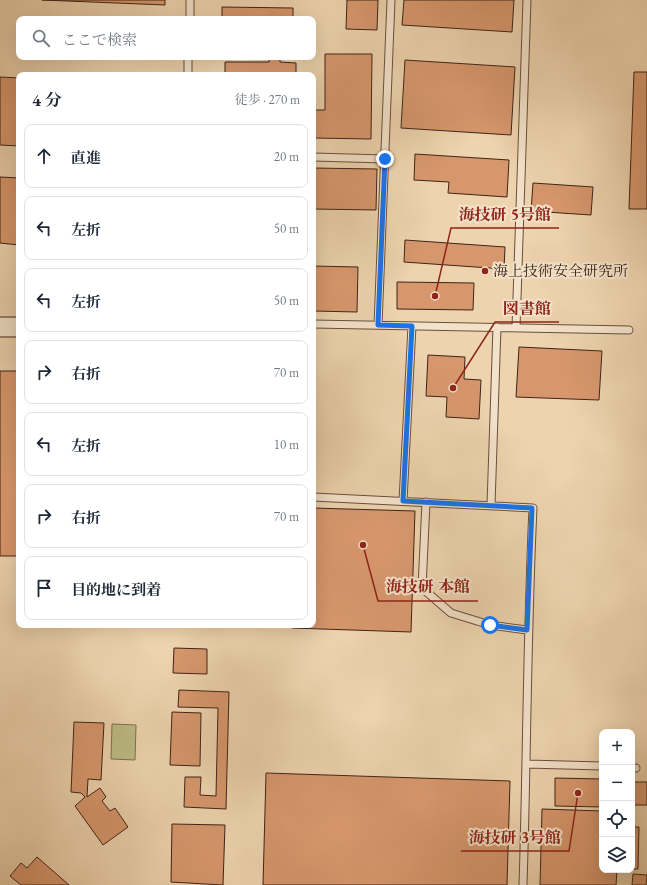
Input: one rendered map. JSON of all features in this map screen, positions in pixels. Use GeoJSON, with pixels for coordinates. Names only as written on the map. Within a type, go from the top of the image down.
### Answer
{"type":"FeatureCollection","features":[{"type":"Feature","properties":{"kind":"street"},"geometry":{"type":"LineString","coordinates":[[0,327],[16,327]]}},
{"type":"Feature","properties":{"kind":"lane"},"geometry":{"type":"LineString","coordinates":[[190,0],[190,16]]}},
{"type":"Feature","properties":{"kind":"lane"},"geometry":{"type":"LineString","coordinates":[[378,325],[391,0]]}},
{"type":"Feature","properties":{"kind":"lane"},"geometry":{"type":"LineString","coordinates":[[516,328],[526,0]]}},
{"type":"Feature","properties":{"kind":"lane"},"geometry":{"type":"LineString","coordinates":[[188,60],[188,72]]}},
{"type":"Feature","properties":{"kind":"lane"},"geometry":{"type":"LineString","coordinates":[[316,157],[385,159]]}},
{"type":"Feature","properties":{"kind":"lane"},"geometry":{"type":"LineString","coordinates":[[316,324],[629,330]]}},
{"type":"Feature","properties":{"kind":"lane"},"geometry":{"type":"LineString","coordinates":[[403,501],[412,326]]}},
{"type":"Feature","properties":{"kind":"lane"},"geometry":{"type":"LineString","coordinates":[[491,505],[497,327]]}},
{"type":"Feature","properties":{"kind":"lane"},"geometry":{"type":"LineString","coordinates":[[316,497],[532,508],[527,630],[527,764],[523,885]]}},
{"type":"Feature","properties":{"kind":"lane"},"geometry":{"type":"LineString","coordinates":[[426,502],[422,588],[451,613],[490,625],[527,630]]}},
{"type":"Feature","properties":{"kind":"lane"},"geometry":{"type":"LineString","coordinates":[[527,764],[599,766]]}},
{"type":"Feature","properties":{"kind":"shaded area"},"geometry":{"type":"Polygon","coordinates":[[[112,724],[136,725],[135,760],[111,759],[112,724]]]}},
{"type":"Feature","properties":{"kind":"building"},"geometry":{"type":"Polygon","coordinates":[[[42,0],[165,0],[165,5],[42,0]]]}},
{"type":"Feature","properties":{"kind":"building"},"geometry":{"type":"Polygon","coordinates":[[[347,0],[378,0],[377,30],[346,29],[347,0]]]}},
{"type":"Feature","properties":{"kind":"building"},"geometry":{"type":"Polygon","coordinates":[[[404,0],[514,0],[512,32],[402,25],[404,0]]]}},
{"type":"Feature","properties":{"kind":"building"},"geometry":{"type":"Polygon","coordinates":[[[222,7],[293,8],[293,16],[222,16],[222,7]]]}},
{"type":"Feature","properties":{"kind":"building"},"geometry":{"type":"Polygon","coordinates":[[[325,54],[372,54],[371,139],[316,138],[316,110],[325,110],[325,54]]]}},
{"type":"Feature","properties":{"kind":"building"},"geometry":{"type":"Polygon","coordinates":[[[269,60],[280,60],[280,62],[296,63],[296,72],[225,72],[225,62],[269,62],[269,60]]]}},
{"type":"Feature","properties":{"kind":"building"},"geometry":{"type":"Polygon","coordinates":[[[405,60],[515,67],[511,135],[401,128],[405,60]]]}},
{"type":"Feature","properties":{"kind":"building"},"geometry":{"type":"Polygon","coordinates":[[[634,72],[647,72],[647,209],[629,209],[634,72]]]}},
{"type":"Feature","properties":{"kind":"building"},"geometry":{"type":"Polygon","coordinates":[[[0,77],[16,78],[16,146],[0,145],[0,77]]]}},
{"type":"Feature","properties":{"kind":"building"},"geometry":{"type":"Polygon","coordinates":[[[415,154],[509,160],[507,197],[448,193],[449,182],[414,180],[415,154]]]}},
{"type":"Feature","properties":{"kind":"building"},"geometry":{"type":"Polygon","coordinates":[[[316,168],[377,169],[376,210],[316,209],[316,168]]]}},
{"type":"Feature","properties":{"kind":"building"},"geometry":{"type":"Polygon","coordinates":[[[0,177],[16,178],[16,245],[0,243],[0,177]]]}},
{"type":"Feature","properties":{"kind":"building"},"geometry":{"type":"Polygon","coordinates":[[[533,183],[593,187],[591,215],[531,211],[533,183]]]}},
{"type":"Feature","properties":{"kind":"building"},"geometry":{"type":"Polygon","coordinates":[[[405,240],[505,247],[504,269],[404,262],[405,240]]]}},
{"type":"Feature","properties":{"kind":"building"},"geometry":{"type":"Polygon","coordinates":[[[316,266],[358,267],[357,312],[316,311],[316,266]]]}},
{"type":"Feature","properties":{"kind":"building"},"geometry":{"type":"Polygon","coordinates":[[[397,282],[474,283],[473,310],[397,309],[397,282]]]}},
{"type":"Feature","properties":{"kind":"building"},"geometry":{"type":"Polygon","coordinates":[[[519,347],[602,351],[599,400],[516,397],[519,347]]]}},
{"type":"Feature","properties":{"kind":"building"},"geometry":{"type":"Polygon","coordinates":[[[428,355],[465,357],[464,379],[481,380],[479,419],[446,417],[447,397],[426,396],[428,355]]]}},
{"type":"Feature","properties":{"kind":"building"},"geometry":{"type":"Polygon","coordinates":[[[0,371],[16,371],[16,556],[0,556],[0,371]]]}},
{"type":"Feature","properties":{"kind":"building"},"geometry":{"type":"Polygon","coordinates":[[[316,508],[415,511],[411,632],[292,628],[316,628],[316,508]]]}},
{"type":"Feature","properties":{"kind":"building"},"geometry":{"type":"Polygon","coordinates":[[[174,648],[207,649],[207,674],[173,673],[174,648]]]}},
{"type":"Feature","properties":{"kind":"building"},"geometry":{"type":"Polygon","coordinates":[[[179,690],[229,692],[226,809],[184,807],[185,777],[201,777],[200,795],[216,796],[218,708],[178,707],[179,690]]]}},
{"type":"Feature","properties":{"kind":"building"},"geometry":{"type":"Polygon","coordinates":[[[172,712],[201,713],[200,766],[170,765],[172,712]]]}},
{"type":"Feature","properties":{"kind":"building"},"geometry":{"type":"Polygon","coordinates":[[[74,722],[104,723],[101,780],[88,779],[87,797],[100,788],[106,797],[102,801],[110,811],[115,808],[128,827],[103,845],[75,806],[85,797],[81,793],[71,792],[74,722]]]}},
{"type":"Feature","properties":{"kind":"building"},"geometry":{"type":"Polygon","coordinates":[[[266,773],[510,781],[507,885],[263,885],[266,773]]]}},
{"type":"Feature","properties":{"kind":"building"},"geometry":{"type":"Polygon","coordinates":[[[555,778],[599,779],[599,807],[555,806],[555,778]]]}},
{"type":"Feature","properties":{"kind":"building"},"geometry":{"type":"Polygon","coordinates":[[[635,782],[647,782],[647,805],[635,805],[635,782]]]}},
{"type":"Feature","properties":{"kind":"building"},"geometry":{"type":"Polygon","coordinates":[[[542,809],[599,811],[599,873],[617,873],[616,885],[540,885],[542,809]]]}},
{"type":"Feature","properties":{"kind":"building"},"geometry":{"type":"Polygon","coordinates":[[[172,824],[225,825],[223,885],[171,882],[172,824]]]}},
{"type":"Feature","properties":{"kind":"building"},"geometry":{"type":"Polygon","coordinates":[[[635,827],[639,827],[638,869],[635,869],[635,827]]]}},
{"type":"Feature","properties":{"kind":"building"},"geometry":{"type":"Polygon","coordinates":[[[37,857],[69,885],[21,885],[10,876],[21,863],[27,868],[37,857]]]}},
{"type":"Feature","properties":{"kind":"building"},"geometry":{"type":"Polygon","coordinates":[[[633,874],[647,875],[646,885],[632,885],[633,874]]]}},
{"type":"Feature","properties":{"kind":"place","name":"海上技術安全研究所"},"geometry":{"type":"Point","coordinates":[485,271]}},
{"type":"Feature","properties":{"kind":"place","name":"海技研 5号館"},"geometry":{"type":"Point","coordinates":[435,296]}},
{"type":"Feature","properties":{"kind":"place","name":"図書館"},"geometry":{"type":"Point","coordinates":[453,388]}},
{"type":"Feature","properties":{"kind":"place","name":"海技研 本館"},"geometry":{"type":"Point","coordinates":[363,545]}},
{"type":"Feature","properties":{"kind":"place","name":"海技研 3号館"},"geometry":{"type":"Point","coordinates":[578,793]}},
{"type":"Feature","properties":{"kind":"route"},"geometry":{"type":"LineString","coordinates":[[385,159],[378,325],[412,326],[403,501],[532,508],[527,630],[490,625]]}}]}
